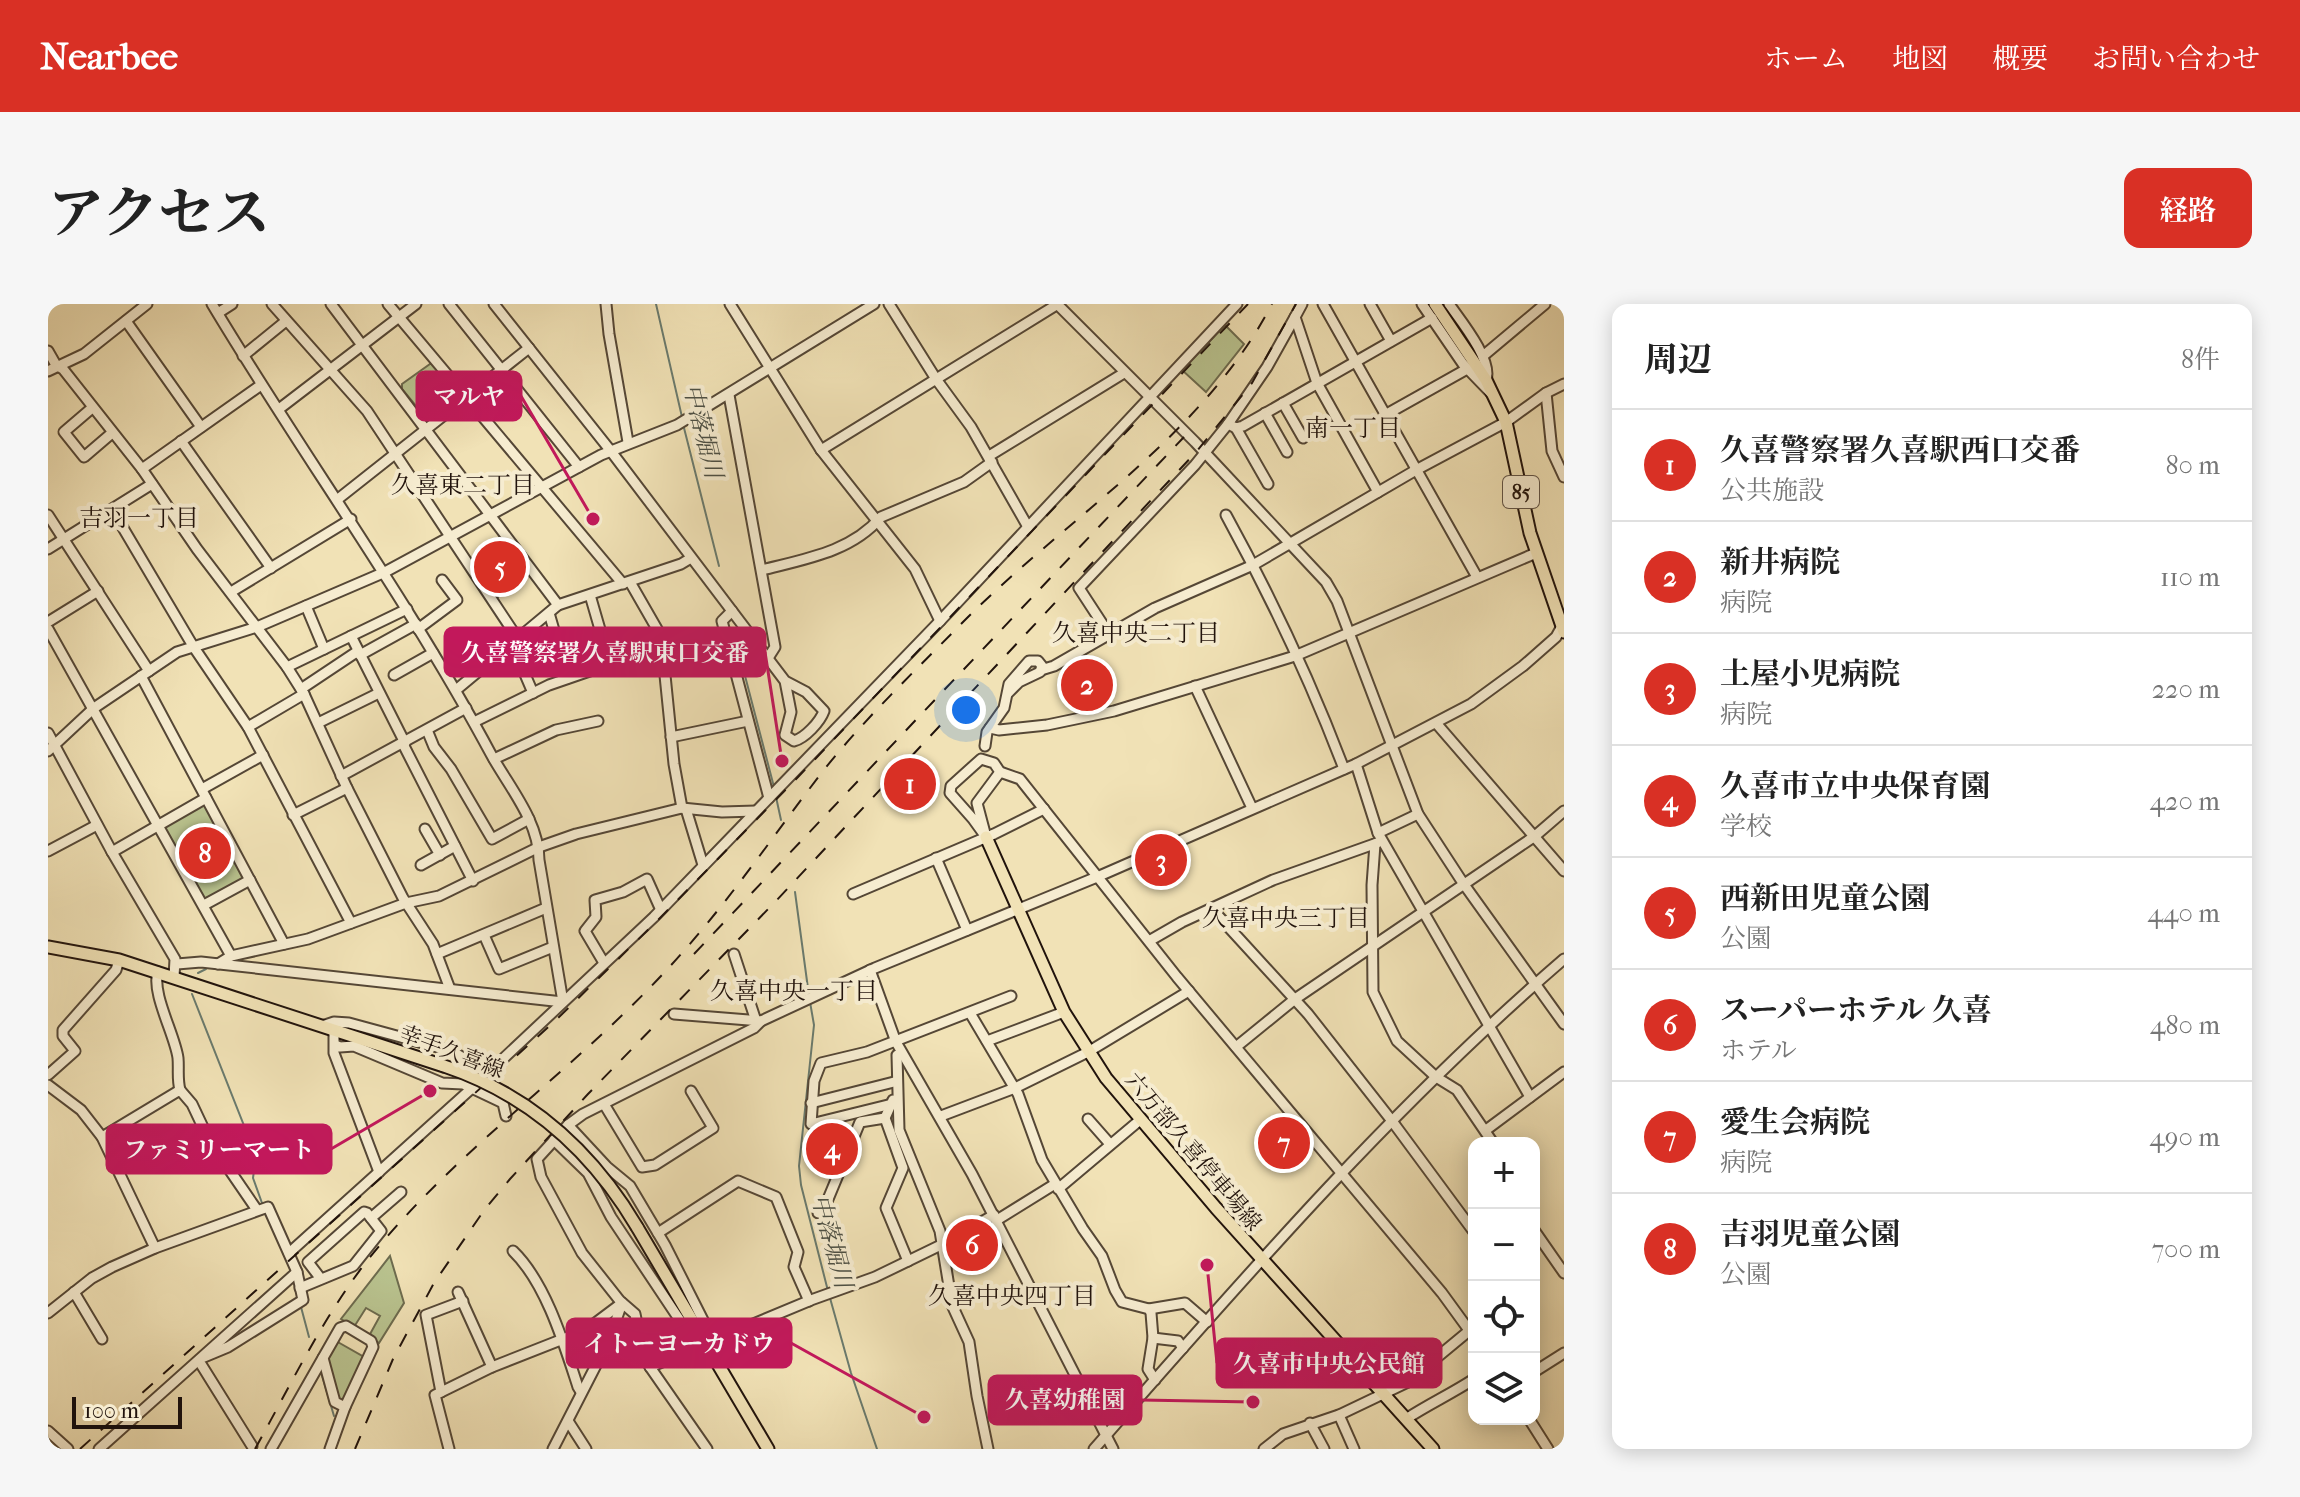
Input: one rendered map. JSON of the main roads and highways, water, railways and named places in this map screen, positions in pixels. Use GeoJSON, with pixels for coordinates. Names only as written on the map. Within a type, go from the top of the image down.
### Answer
{"type":"FeatureCollection","features":[{"type":"Feature","properties":{"kind":"main road","name":"85"},"geometry":{"type":"LineString","coordinates":[[1435,304],[1486,380],[1506,422],[1536,553],[1563,629]]}},
{"type":"Feature","properties":{"kind":"main road","name":"六万部久喜停車場線"},"geometry":{"type":"LineString","coordinates":[[986,837],[1064,1012],[1088,1052],[1140,1120],[1433,1449]]}},
{"type":"Feature","properties":{"kind":"main road","name":"幸手久喜線"},"geometry":{"type":"LineString","coordinates":[[48,947],[119,960],[158,972],[175,971],[328,1028],[444,1066],[497,1088],[554,1126],[599,1171],[637,1227],[768,1449]]}},
{"type":"Feature","properties":{"kind":"waterway","name":"中落堀川"},"geometry":{"type":"LineString","coordinates":[[656,304],[682,417]]}},
{"type":"Feature","properties":{"kind":"waterway","name":"中落堀川"},"geometry":{"type":"LineString","coordinates":[[683,424],[719,566]]}},
{"type":"Feature","properties":{"kind":"waterway","name":"中落堀川"},"geometry":{"type":"LineString","coordinates":[[738,649],[774,787]]}},
{"type":"Feature","properties":{"kind":"waterway","name":"中落堀川"},"geometry":{"type":"LineString","coordinates":[[776,797],[781,820]]}},
{"type":"Feature","properties":{"kind":"waterway","name":"中落堀川"},"geometry":{"type":"LineString","coordinates":[[795,892],[809,996]]}},
{"type":"Feature","properties":{"kind":"waterway"},"geometry":{"type":"LineString","coordinates":[[198,973],[206,969]]}},
{"type":"Feature","properties":{"kind":"waterway"},"geometry":{"type":"LineString","coordinates":[[192,994],[256,1156],[253,1178],[262,1203]]}},
{"type":"Feature","properties":{"kind":"waterway","name":"中落堀川"},"geometry":{"type":"LineString","coordinates":[[810,1002],[814,1025],[799,1166],[828,1291]]}},
{"type":"Feature","properties":{"kind":"waterway","name":"中落堀川"},"geometry":{"type":"LineString","coordinates":[[830,1298],[877,1449]]}},
{"type":"Feature","properties":{"kind":"waterway"},"geometry":{"type":"LineString","coordinates":[[301,1307],[309,1337]]}},
{"type":"Feature","properties":{"kind":"waterway"},"geometry":{"type":"LineString","coordinates":[[321,1372],[334,1416]]}},
{"type":"Feature","properties":{"kind":"railway"},"geometry":{"type":"LineString","coordinates":[[80,1449],[555,1021],[799,776],[1248,304]]}},
{"type":"Feature","properties":{"kind":"railway"},"geometry":{"type":"LineString","coordinates":[[255,1449],[328,1318],[380,1245],[452,1169],[645,992],[718,910],[857,731],[1006,581],[1172,435],[1210,394],[1243,351],[1272,304]]}},
{"type":"Feature","properties":{"kind":"railway"},"geometry":{"type":"LineString","coordinates":[[355,1449],[393,1359],[434,1283],[485,1209],[588,1094],[775,902],[1197,451],[1252,383],[1296,304]]}},
{"type":"Feature","properties":{"kind":"railway"},"geometry":{"type":"LineString","coordinates":[[694,954],[1184,437]]}},
{"type":"Feature","properties":{"kind":"place","name":"マルヤ"},"geometry":{"type":"Point","coordinates":[593,519]}},
{"type":"Feature","properties":{"kind":"place","name":"西新田児童公園"},"geometry":{"type":"Point","coordinates":[500,567]}},
{"type":"Feature","properties":{"kind":"place","name":"新井病院"},"geometry":{"type":"Point","coordinates":[1087,685]}},
{"type":"Feature","properties":{"kind":"place","name":"久喜警察署久喜駅東口交番"},"geometry":{"type":"Point","coordinates":[782,761]}},
{"type":"Feature","properties":{"kind":"place","name":"久喜警察署久喜駅西口交番"},"geometry":{"type":"Point","coordinates":[910,784]}},
{"type":"Feature","properties":{"kind":"place","name":"吉羽児童公園"},"geometry":{"type":"Point","coordinates":[205,853]}},
{"type":"Feature","properties":{"kind":"place","name":"土屋小児病院"},"geometry":{"type":"Point","coordinates":[1161,860]}},
{"type":"Feature","properties":{"kind":"place","name":"ファミリーマート"},"geometry":{"type":"Point","coordinates":[430,1091]}},
{"type":"Feature","properties":{"kind":"place","name":"愛生会病院"},"geometry":{"type":"Point","coordinates":[1284,1143]}},
{"type":"Feature","properties":{"kind":"place","name":"久喜市立中央保育園"},"geometry":{"type":"Point","coordinates":[832,1149]}},
{"type":"Feature","properties":{"kind":"place","name":"スーパーホテル 久喜"},"geometry":{"type":"Point","coordinates":[972,1245]}},
{"type":"Feature","properties":{"kind":"place","name":"久喜市中央公民館"},"geometry":{"type":"Point","coordinates":[1207,1265]}},
{"type":"Feature","properties":{"kind":"place","name":"久喜幼稚園"},"geometry":{"type":"Point","coordinates":[1253,1402]}},
{"type":"Feature","properties":{"kind":"place","name":"イトーヨーカドウ"},"geometry":{"type":"Point","coordinates":[924,1417]}},
{"type":"Feature","properties":{"kind":"district","name":"南一丁目"},"geometry":{"type":"Point","coordinates":[1353,428]}},
{"type":"Feature","properties":{"kind":"district","name":"久喜東二丁目"},"geometry":{"type":"Point","coordinates":[463,485]}},
{"type":"Feature","properties":{"kind":"district","name":"吉羽一丁目"},"geometry":{"type":"Point","coordinates":[139,518]}},
{"type":"Feature","properties":{"kind":"district","name":"久喜中央二丁目"},"geometry":{"type":"Point","coordinates":[1136,633]}},
{"type":"Feature","properties":{"kind":"district","name":"久喜中央三丁目"},"geometry":{"type":"Point","coordinates":[1286,918]}},
{"type":"Feature","properties":{"kind":"district","name":"久喜中央一丁目"},"geometry":{"type":"Point","coordinates":[794,991]}},
{"type":"Feature","properties":{"kind":"district","name":"久喜中央四丁目"},"geometry":{"type":"Point","coordinates":[1012,1296]}}]}
